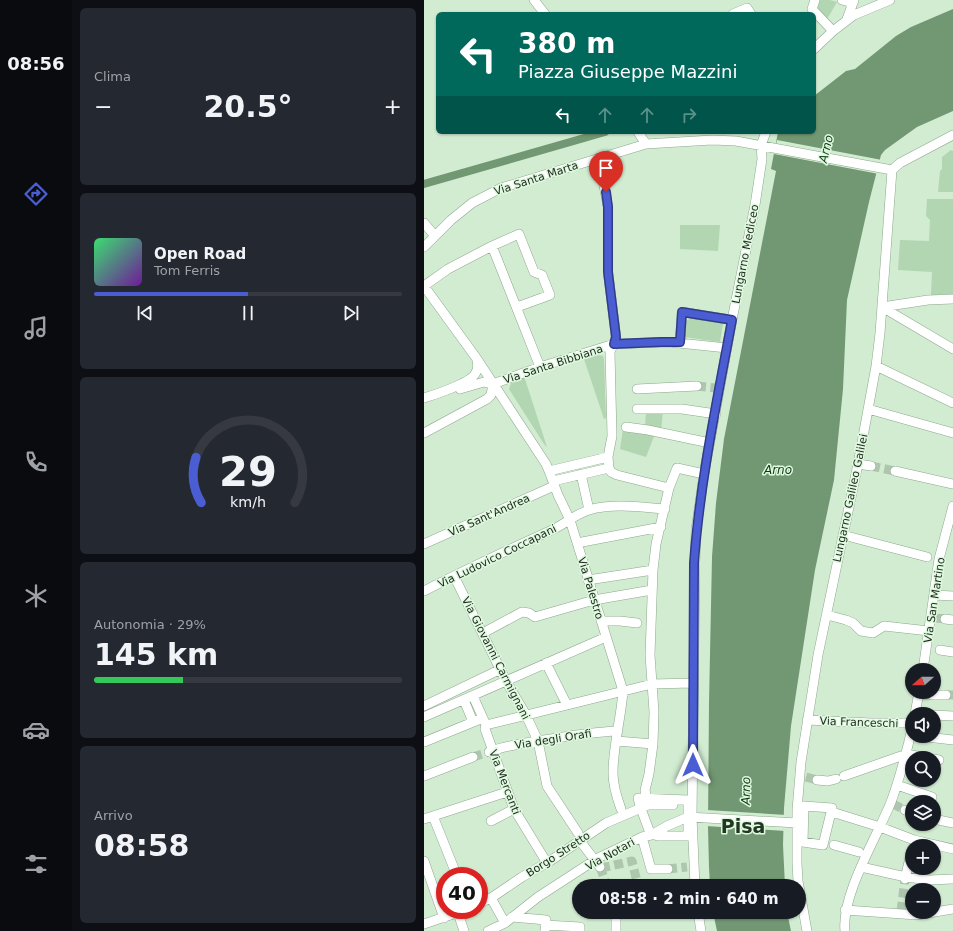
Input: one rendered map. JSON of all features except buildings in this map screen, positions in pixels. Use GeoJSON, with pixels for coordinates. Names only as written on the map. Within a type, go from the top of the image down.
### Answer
{"type":"FeatureCollection","features":[{"type":"Feature","properties":{"kind":"street"},"geometry":{"type":"LineString","coordinates":[[534,0],[543,12]]}},
{"type":"Feature","properties":{"kind":"street"},"geometry":{"type":"LineString","coordinates":[[815,0],[812,9],[815,12]]}},
{"type":"Feature","properties":{"kind":"street"},"geometry":{"type":"LineString","coordinates":[[842,0],[853,2],[847,19]]}},
{"type":"Feature","properties":{"kind":"street"},"geometry":{"type":"LineString","coordinates":[[816,47],[847,19],[890,0]]}},
{"type":"Feature","properties":{"kind":"street"},"geometry":{"type":"LineString","coordinates":[[737,12],[747,7]]}},
{"type":"Feature","properties":{"kind":"street"},"geometry":{"type":"LineString","coordinates":[[816,13],[833,31]]}},
{"type":"Feature","properties":{"kind":"street"},"geometry":{"type":"LineString","coordinates":[[639,134],[646,144]]}},
{"type":"Feature","properties":{"kind":"street"},"geometry":{"type":"LineString","coordinates":[[761,145],[765,134]]}},
{"type":"Feature","properties":{"kind":"street"},"geometry":{"type":"LineString","coordinates":[[889,169],[953,134]]}},
{"type":"Feature","properties":{"kind":"street","name":"Via Santa Marta"},"geometry":{"type":"LineString","coordinates":[[424,247],[458,214],[472,203],[496,190],[646,144],[721,136],[736,136],[761,145],[889,169]]}},
{"type":"Feature","properties":{"kind":"street","name":"Lungarno Mediceo"},"geometry":{"type":"LineString","coordinates":[[686,818],[693,684],[694,563],[696,530],[704,474],[716,414],[718,388],[755,205],[762,160],[761,145]]}},
{"type":"Feature","properties":{"kind":"street"},"geometry":{"type":"LineString","coordinates":[[599,158],[608,207],[608,272],[616,337],[610,352],[612,436],[608,457],[609,468],[611,472],[617,475],[669,488]]}},
{"type":"Feature","properties":{"kind":"street","name":"Lungarno Galileo Galilei"},"geometry":{"type":"LineString","coordinates":[[807,931],[798,881],[793,823],[803,777],[807,720],[826,615],[858,464],[876,366],[882,307],[889,169]]}},
{"type":"Feature","properties":{"kind":"street"},"geometry":{"type":"LineString","coordinates":[[424,223],[435,236]]}},
{"type":"Feature","properties":{"kind":"street"},"geometry":{"type":"LineString","coordinates":[[424,286],[448,269],[492,246],[520,234],[534,272],[542,275],[550,296],[517,307]]}},
{"type":"Feature","properties":{"kind":"street"},"geometry":{"type":"LineString","coordinates":[[492,246],[540,367]]}},
{"type":"Feature","properties":{"kind":"street","name":"Via Palestro"},"geometry":{"type":"LineString","coordinates":[[424,286],[477,359],[550,471],[554,484],[570,520],[623,691]]}},
{"type":"Feature","properties":{"kind":"street"},"geometry":{"type":"LineString","coordinates":[[882,307],[928,300],[953,299]]}},
{"type":"Feature","properties":{"kind":"street"},"geometry":{"type":"LineString","coordinates":[[882,307],[953,349]]}},
{"type":"Feature","properties":{"kind":"street"},"geometry":{"type":"LineString","coordinates":[[680,342],[682,312],[732,320]]}},
{"type":"Feature","properties":{"kind":"street","name":"Via Santa Bibbiana"},"geometry":{"type":"LineString","coordinates":[[448,390],[462,389],[484,382],[493,384],[540,367],[614,344],[680,342],[727,348]]}},
{"type":"Feature","properties":{"kind":"street"},"geometry":{"type":"LineString","coordinates":[[424,398],[448,390],[472,378],[478,367],[477,359]]}},
{"type":"Feature","properties":{"kind":"street"},"geometry":{"type":"LineString","coordinates":[[876,366],[953,403]]}},
{"type":"Feature","properties":{"kind":"street"},"geometry":{"type":"LineString","coordinates":[[424,433],[487,399],[491,395],[493,384]]}},
{"type":"Feature","properties":{"kind":"street"},"geometry":{"type":"LineString","coordinates":[[637,389],[697,386]]}},
{"type":"Feature","properties":{"kind":"street"},"geometry":{"type":"LineString","coordinates":[[637,409],[682,409],[716,414]]}},
{"type":"Feature","properties":{"kind":"street"},"geometry":{"type":"LineString","coordinates":[[868,409],[953,433]]}},
{"type":"Feature","properties":{"kind":"street"},"geometry":{"type":"LineString","coordinates":[[626,427],[710,443]]}},
{"type":"Feature","properties":{"kind":"street"},"geometry":{"type":"LineString","coordinates":[[550,471],[608,457]]}},
{"type":"Feature","properties":{"kind":"street"},"geometry":{"type":"LineString","coordinates":[[858,464],[871,466]]}},
{"type":"Feature","properties":{"kind":"street","name":"Via Sant'Andrea"},"geometry":{"type":"LineString","coordinates":[[424,544],[554,484],[581,474],[609,468]]}},
{"type":"Feature","properties":{"kind":"street"},"geometry":{"type":"LineString","coordinates":[[652,835],[650,833],[645,804],[645,790],[653,744],[654,712],[649,624],[652,570],[669,488],[677,468],[704,474]]}},
{"type":"Feature","properties":{"kind":"street"},"geometry":{"type":"LineString","coordinates":[[896,471],[953,484]]}},
{"type":"Feature","properties":{"kind":"street"},"geometry":{"type":"LineString","coordinates":[[581,474],[590,510]]}},
{"type":"Feature","properties":{"kind":"street","name":"Via Ludovico Coccapani"},"geometry":{"type":"LineString","coordinates":[[424,591],[570,520],[574,516],[590,510],[623,506],[665,509]]}},
{"type":"Feature","properties":{"kind":"street","name":"Via San Martino"},"geometry":{"type":"LineString","coordinates":[[925,663],[928,649],[929,630],[933,618],[934,558],[953,506]]}},
{"type":"Feature","properties":{"kind":"street"},"geometry":{"type":"LineString","coordinates":[[577,542],[660,527]]}},
{"type":"Feature","properties":{"kind":"street"},"geometry":{"type":"LineString","coordinates":[[843,535],[934,558]]}},
{"type":"Feature","properties":{"kind":"street"},"geometry":{"type":"LineString","coordinates":[[588,580],[652,570]]}},
{"type":"Feature","properties":{"kind":"street","name":"Via Giovanni Carmignani"},"geometry":{"type":"LineString","coordinates":[[454,576],[538,741],[548,786],[597,864]]}},
{"type":"Feature","properties":{"kind":"street"},"geometry":{"type":"LineString","coordinates":[[483,633],[522,612],[529,613],[535,617],[594,600],[652,590]]}},
{"type":"Feature","properties":{"kind":"street"},"geometry":{"type":"LineString","coordinates":[[934,595],[953,596]]}},
{"type":"Feature","properties":{"kind":"street"},"geometry":{"type":"LineString","coordinates":[[826,615],[846,620],[852,623],[861,632],[873,633],[884,626],[929,630]]}},
{"type":"Feature","properties":{"kind":"street"},"geometry":{"type":"LineString","coordinates":[[601,621],[637,623]]}},
{"type":"Feature","properties":{"kind":"street"},"geometry":{"type":"LineString","coordinates":[[424,718],[506,680],[606,637]]}},
{"type":"Feature","properties":{"kind":"street"},"geometry":{"type":"LineString","coordinates":[[940,650],[953,652]]}},
{"type":"Feature","properties":{"kind":"street"},"geometry":{"type":"LineString","coordinates":[[546,663],[567,705]]}},
{"type":"Feature","properties":{"kind":"street"},"geometry":{"type":"LineString","coordinates":[[424,695],[426,705],[500,669]]}},
{"type":"Feature","properties":{"kind":"street"},"geometry":{"type":"LineString","coordinates":[[424,742],[473,722],[484,722],[526,715],[652,684],[693,684]]}},
{"type":"Feature","properties":{"kind":"street"},"geometry":{"type":"LineString","coordinates":[[622,813],[616,796],[613,774],[616,741],[622,712],[623,691]]}},
{"type":"Feature","properties":{"kind":"street"},"geometry":{"type":"LineString","coordinates":[[941,695],[946,695]]}},
{"type":"Feature","properties":{"kind":"street","name":"Via Mercanti"},"geometry":{"type":"LineString","coordinates":[[473,696],[484,722],[491,751],[514,809],[547,863]]}},
{"type":"Feature","properties":{"kind":"street"},"geometry":{"type":"LineString","coordinates":[[464,700],[473,722]]}},
{"type":"Feature","properties":{"kind":"street"},"geometry":{"type":"LineString","coordinates":[[941,715],[953,716]]}},
{"type":"Feature","properties":{"kind":"street","name":"Via Franceschi"},"geometry":{"type":"LineString","coordinates":[[807,720],[905,723]]}},
{"type":"Feature","properties":{"kind":"street","name":"Via degli Orafi"},"geometry":{"type":"LineString","coordinates":[[491,751],[507,746],[538,741],[598,732],[618,731]]}},
{"type":"Feature","properties":{"kind":"street"},"geometry":{"type":"LineString","coordinates":[[941,738],[953,740]]}},
{"type":"Feature","properties":{"kind":"street"},"geometry":{"type":"LineString","coordinates":[[616,741],[653,744]]}},
{"type":"Feature","properties":{"kind":"street"},"geometry":{"type":"LineString","coordinates":[[817,780],[828,781],[840,778],[905,754]]}},
{"type":"Feature","properties":{"kind":"street"},"geometry":{"type":"LineString","coordinates":[[424,776],[473,757]]}},
{"type":"Feature","properties":{"kind":"street"},"geometry":{"type":"LineString","coordinates":[[845,931],[845,910],[861,867],[863,853],[880,827],[891,804],[905,757]]}},
{"type":"Feature","properties":{"kind":"street"},"geometry":{"type":"LineString","coordinates":[[897,785],[926,795]]}},
{"type":"Feature","properties":{"kind":"street"},"geometry":{"type":"LineString","coordinates":[[424,819],[508,792]]}},
{"type":"Feature","properties":{"kind":"street"},"geometry":{"type":"LineString","coordinates":[[645,804],[688,800],[686,818],[690,867],[693,879]]}},
{"type":"Feature","properties":{"kind":"street","name":"Borgo Stretto"},"geometry":{"type":"LineString","coordinates":[[488,900],[522,877],[547,863],[580,838],[622,813],[645,804]]}},
{"type":"Feature","properties":{"kind":"street"},"geometry":{"type":"LineString","coordinates":[[829,843],[832,808],[804,806],[803,842],[823,846],[829,843],[863,853]]}},
{"type":"Feature","properties":{"kind":"street"},"geometry":{"type":"LineString","coordinates":[[491,821],[514,809]]}},
{"type":"Feature","properties":{"kind":"street"},"geometry":{"type":"LineString","coordinates":[[832,812],[880,827],[905,841]]}},
{"type":"Feature","properties":{"kind":"street"},"geometry":{"type":"LineString","coordinates":[[433,816],[453,867]]}},
{"type":"Feature","properties":{"kind":"street"},"geometry":{"type":"LineString","coordinates":[[652,835],[667,826],[686,818],[702,817],[793,823]]}},
{"type":"Feature","properties":{"kind":"street"},"geometry":{"type":"LineString","coordinates":[[652,835],[688,836],[686,818]]}},
{"type":"Feature","properties":{"kind":"street"},"geometry":{"type":"LineString","coordinates":[[941,820],[953,823]]}},
{"type":"Feature","properties":{"kind":"street","name":"Via Notari"},"geometry":{"type":"LineString","coordinates":[[488,931],[509,920],[538,897],[642,837],[652,835]]}},
{"type":"Feature","properties":{"kind":"street"},"geometry":{"type":"LineString","coordinates":[[642,837],[651,869],[668,869]]}},
{"type":"Feature","properties":{"kind":"street"},"geometry":{"type":"LineString","coordinates":[[941,848],[953,849]]}},
{"type":"Feature","properties":{"kind":"street"},"geometry":{"type":"LineString","coordinates":[[425,867],[436,897]]}},
{"type":"Feature","properties":{"kind":"street"},"geometry":{"type":"LineString","coordinates":[[861,867],[906,878],[929,880],[953,879]]}},
{"type":"Feature","properties":{"kind":"street"},"geometry":{"type":"LineString","coordinates":[[491,898],[509,920],[545,925],[580,927],[580,931]]}},
{"type":"Feature","properties":{"kind":"street"},"geometry":{"type":"LineString","coordinates":[[845,910],[917,915],[953,909]]}},
{"type":"Feature","properties":{"kind":"street"},"geometry":{"type":"LineString","coordinates":[[424,924],[441,919]]}},
{"type":"Feature","properties":{"kind":"street"},"geometry":{"type":"LineString","coordinates":[[462,919],[464,931]]}},
{"type":"Feature","properties":{"kind":"street"},"geometry":{"type":"LineString","coordinates":[[616,919],[616,931]]}},
{"type":"Feature","properties":{"kind":"street"},"geometry":{"type":"LineString","coordinates":[[699,919],[701,931]]}},
{"type":"Feature","properties":{"kind":"shaded area"},"geometry":{"type":"Polygon","coordinates":[[[817,0],[830,0],[837,2],[826,21],[814,9],[817,0]]]}},
{"type":"Feature","properties":{"kind":"shaded area"},"geometry":{"type":"Polygon","coordinates":[[[951,150],[953,151],[953,192],[938,192],[940,171],[942,169],[942,157],[951,150]]]}},
{"type":"Feature","properties":{"kind":"shaded area"},"geometry":{"type":"Polygon","coordinates":[[[927,199],[953,199],[953,294],[931,295],[932,272],[898,270],[900,240],[929,241],[930,220],[926,216],[927,199]]]}},
{"type":"Feature","properties":{"kind":"shaded area"},"geometry":{"type":"Polygon","coordinates":[[[680,225],[720,225],[718,251],[680,249],[680,225]]]}},
{"type":"Feature","properties":{"kind":"shaded area"},"geometry":{"type":"Polygon","coordinates":[[[691,318],[723,324],[720,342],[684,337],[686,321],[691,318]]]}},
{"type":"Feature","properties":{"kind":"shaded area"},"geometry":{"type":"Polygon","coordinates":[[[599,355],[603,356],[604,360],[606,418],[604,419],[584,359],[599,355]]]}},
{"type":"Feature","properties":{"kind":"shaded area"},"geometry":{"type":"Polygon","coordinates":[[[524,376],[547,447],[509,389],[512,381],[524,376]]]}},
{"type":"Feature","properties":{"kind":"shaded area"},"geometry":{"type":"Polygon","coordinates":[[[663,411],[661,431],[645,427],[646,412],[663,411]]]}},
{"type":"Feature","properties":{"kind":"shaded area"},"geometry":{"type":"Polygon","coordinates":[[[623,429],[655,434],[646,457],[620,449],[623,429]]]}},
{"type":"Feature","properties":{"kind":"water","name":"Arno"},"geometry":{"type":"Polygon","coordinates":[[[953,9],[953,111],[917,127],[885,150],[881,155],[847,300],[843,389],[834,480],[815,570],[791,726],[784,808],[783,845],[785,879],[710,879],[708,827],[709,703],[712,557],[716,503],[724,439],[776,171],[771,169],[778,134],[816,134],[816,94],[846,71],[855,69],[896,36],[911,27],[953,9]]]}},
{"type":"Feature","properties":{"kind":"water"},"geometry":{"type":"Polygon","coordinates":[[[714,919],[788,919],[791,931],[717,931],[714,919]]]}},
{"type":"Feature","properties":{"kind":"pier"},"geometry":{"type":"Polygon","coordinates":[[[777,140],[882,160],[879,174],[774,154],[777,140]]]}},
{"type":"Feature","properties":{"kind":"pier"},"geometry":{"type":"Polygon","coordinates":[[[707,810],[786,815],[786,831],[706,826],[707,810]]]}},
{"type":"Feature","properties":{"kind":"waterway"},"geometry":{"type":"LineString","coordinates":[[424,184],[598,134]]}},
{"type":"Feature","properties":{"kind":"tunnel"},"geometry":{"type":"LineString","coordinates":[[697,386],[716,388]]}},
{"type":"Feature","properties":{"kind":"tunnel"},"geometry":{"type":"LineString","coordinates":[[871,466],[895,471]]}},
{"type":"Feature","properties":{"kind":"tunnel"},"geometry":{"type":"LineString","coordinates":[[935,618],[945,619]]}},
{"type":"Feature","properties":{"kind":"tunnel"},"geometry":{"type":"LineString","coordinates":[[946,695],[953,695]]}},
{"type":"Feature","properties":{"kind":"tunnel"},"geometry":{"type":"LineString","coordinates":[[473,757],[489,752]]}},
{"type":"Feature","properties":{"kind":"tunnel"},"geometry":{"type":"LineString","coordinates":[[806,777],[817,780]]}},
{"type":"Feature","properties":{"kind":"tunnel"},"geometry":{"type":"LineString","coordinates":[[893,804],[905,810]]}},
{"type":"Feature","properties":{"kind":"tunnel"},"geometry":{"type":"LineString","coordinates":[[601,868],[632,861],[636,879]]}},
{"type":"Feature","properties":{"kind":"tunnel"},"geometry":{"type":"LineString","coordinates":[[600,867],[604,879]]}},
{"type":"Feature","properties":{"kind":"tunnel"},"geometry":{"type":"LineString","coordinates":[[668,869],[687,867]]}},
{"type":"Feature","properties":{"kind":"tunnel"},"geometry":{"type":"LineString","coordinates":[[901,911],[905,879]]}},
{"type":"Feature","properties":{"kind":"district","name":"Pisa"},"geometry":{"type":"Point","coordinates":[743,826]}},
{"type":"Feature","properties":{"kind":"route"},"geometry":{"type":"LineString","coordinates":[[606,192],[609,239],[608,272],[616,337],[614,344],[680,342],[682,312],[732,320],[704,474],[696,530],[694,563],[693,765]]}}]}
